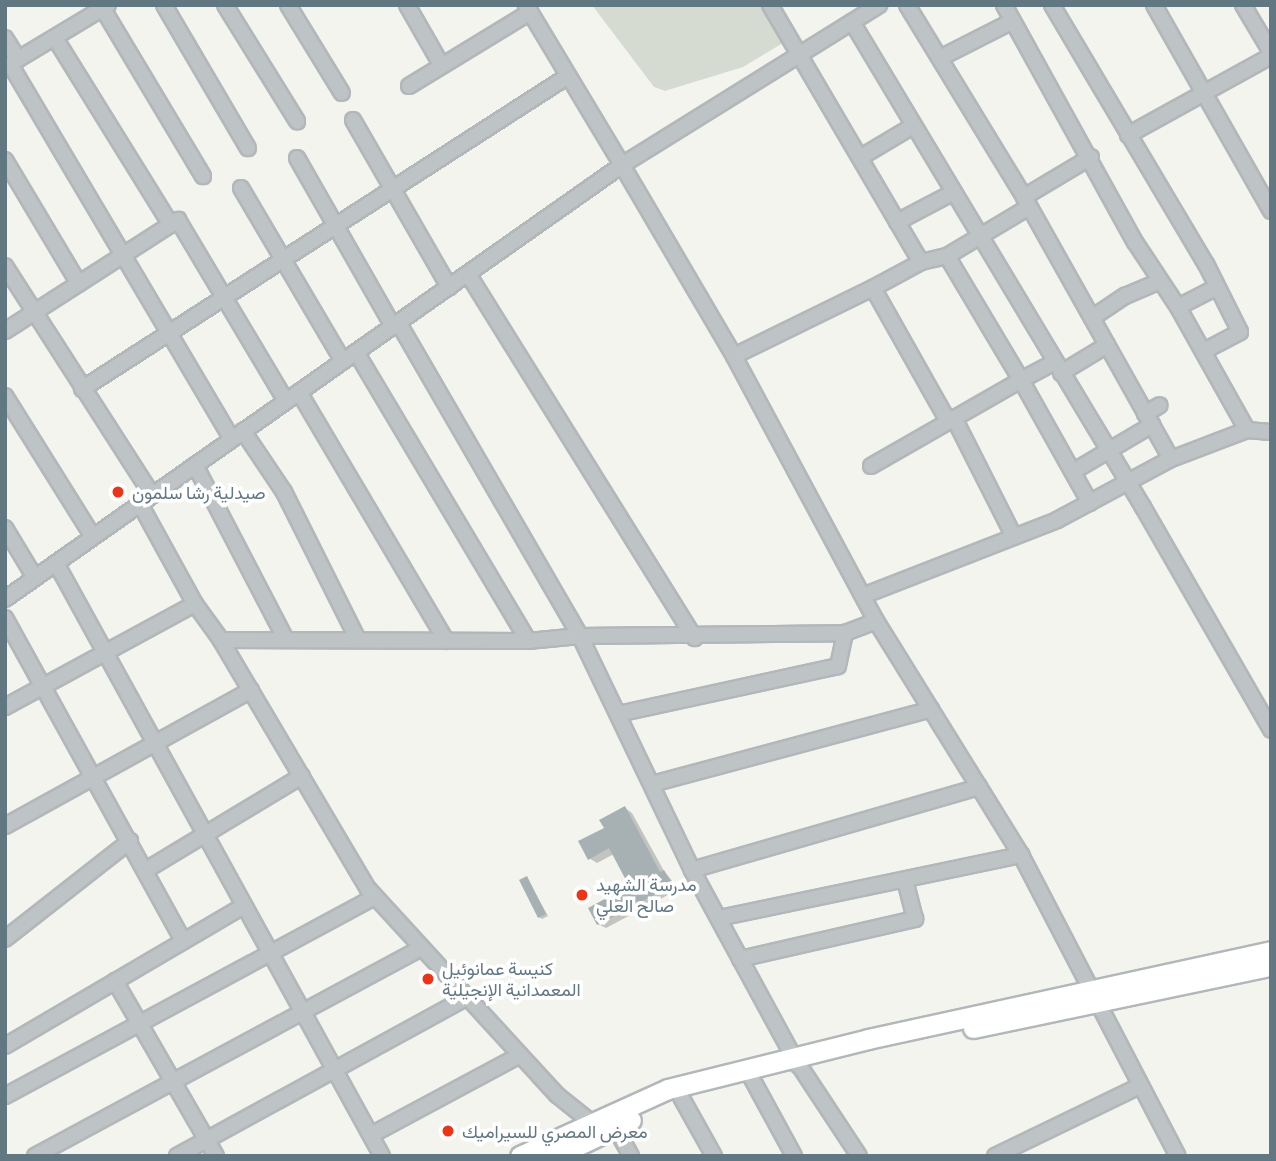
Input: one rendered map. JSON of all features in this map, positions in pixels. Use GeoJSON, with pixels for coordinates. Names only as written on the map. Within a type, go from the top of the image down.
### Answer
{"type":"FeatureCollection","features":[{"type":"Feature","properties":{"kind":"main road"},"geometry":{"type":"LineString","coordinates":[[520,1156],[668,1089],[797,1063],[1093,996],[1271,951]]}},
{"type":"Feature","properties":{"kind":"main road"},"geometry":{"type":"LineString","coordinates":[[1093,996],[1271,966]]}},
{"type":"Feature","properties":{"kind":"main road"},"geometry":{"type":"LineString","coordinates":[[558,1155],[681,1097],[797,1063]]}},
{"type":"Feature","properties":{"kind":"street"},"geometry":{"type":"LineString","coordinates":[[164,5],[248,148]]}},
{"type":"Feature","properties":{"kind":"street"},"geometry":{"type":"LineString","coordinates":[[225,5],[296,121]]}},
{"type":"Feature","properties":{"kind":"street"},"geometry":{"type":"LineString","coordinates":[[288,5],[342,93]]}},
{"type":"Feature","properties":{"kind":"street"},"geometry":{"type":"LineString","coordinates":[[407,5],[442,66]]}},
{"type":"Feature","properties":{"kind":"street"},"geometry":{"type":"LineString","coordinates":[[770,5],[921,262]]}},
{"type":"Feature","properties":{"kind":"street"},"geometry":{"type":"LineString","coordinates":[[5,599],[622,165],[878,5]]}},
{"type":"Feature","properties":{"kind":"street"},"geometry":{"type":"LineString","coordinates":[[907,5],[1027,202],[1171,459]]}},
{"type":"Feature","properties":{"kind":"street"},"geometry":{"type":"LineString","coordinates":[[1004,5],[1011,22],[1035,55],[1160,281],[1205,351],[1247,430]]}},
{"type":"Feature","properties":{"kind":"street"},"geometry":{"type":"LineString","coordinates":[[1052,5],[1217,287],[1240,332],[1205,351]]}},
{"type":"Feature","properties":{"kind":"street"},"geometry":{"type":"LineString","coordinates":[[1154,5],[1271,211]]}},
{"type":"Feature","properties":{"kind":"street"},"geometry":{"type":"LineString","coordinates":[[1128,135],[1271,54],[1243,5]]}},
{"type":"Feature","properties":{"kind":"street"},"geometry":{"type":"LineString","coordinates":[[11,63],[105,7],[203,176]]}},
{"type":"Feature","properties":{"kind":"street"},"geometry":{"type":"LineString","coordinates":[[409,86],[528,9],[734,356],[865,595],[876,621],[1021,855],[1172,1154]]}},
{"type":"Feature","properties":{"kind":"street"},"geometry":{"type":"LineString","coordinates":[[852,22],[977,235],[1110,453],[1271,730]]}},
{"type":"Feature","properties":{"kind":"street"},"geometry":{"type":"LineString","coordinates":[[940,58],[1011,22]]}},
{"type":"Feature","properties":{"kind":"street"},"geometry":{"type":"LineString","coordinates":[[5,38],[11,63],[169,333],[238,435],[284,492],[358,640]]}},
{"type":"Feature","properties":{"kind":"street"},"geometry":{"type":"LineString","coordinates":[[55,38],[171,225]]}},
{"type":"Feature","properties":{"kind":"street"},"geometry":{"type":"LineString","coordinates":[[82,389],[568,76]]}},
{"type":"Feature","properties":{"kind":"street"},"geometry":{"type":"LineString","coordinates":[[353,120],[449,287]]}},
{"type":"Feature","properties":{"kind":"street"},"geometry":{"type":"LineString","coordinates":[[861,158],[913,126]]}},
{"type":"Feature","properties":{"kind":"street"},"geometry":{"type":"LineString","coordinates":[[734,356],[921,262],[947,256],[1091,157]]}},
{"type":"Feature","properties":{"kind":"street"},"geometry":{"type":"LineString","coordinates":[[297,159],[580,636],[692,870],[797,1063],[859,1156]]}},
{"type":"Feature","properties":{"kind":"street"},"geometry":{"type":"LineString","coordinates":[[5,160],[79,284]]}},
{"type":"Feature","properties":{"kind":"street"},"geometry":{"type":"LineString","coordinates":[[241,188],[343,361]]}},
{"type":"Feature","properties":{"kind":"street"},"geometry":{"type":"LineString","coordinates":[[897,222],[952,193]]}},
{"type":"Feature","properties":{"kind":"street"},"geometry":{"type":"LineString","coordinates":[[5,331],[178,220],[286,401]]}},
{"type":"Feature","properties":{"kind":"street"},"geometry":{"type":"LineString","coordinates":[[947,256],[1074,471],[1090,503]]}},
{"type":"Feature","properties":{"kind":"street"},"geometry":{"type":"LineString","coordinates":[[5,266],[82,389],[146,500],[195,604],[221,640],[375,897],[557,1095],[592,1123]]}},
{"type":"Feature","properties":{"kind":"street"},"geometry":{"type":"LineString","coordinates":[[468,274],[695,638]]}},
{"type":"Feature","properties":{"kind":"street"},"geometry":{"type":"LineString","coordinates":[[1092,318],[1125,296],[1160,281]]}},
{"type":"Feature","properties":{"kind":"street"},"geometry":{"type":"LineString","coordinates":[[1178,307],[1217,287]]}},
{"type":"Feature","properties":{"kind":"street"},"geometry":{"type":"LineString","coordinates":[[873,288],[951,420],[1014,537]]}},
{"type":"Feature","properties":{"kind":"street"},"geometry":{"type":"LineString","coordinates":[[870,466],[1021,380],[1058,368],[1107,345]]}},
{"type":"Feature","properties":{"kind":"street"},"geometry":{"type":"LineString","coordinates":[[356,352],[528,641]]}},
{"type":"Feature","properties":{"kind":"street"},"geometry":{"type":"LineString","coordinates":[[299,392],[446,641]]}},
{"type":"Feature","properties":{"kind":"street"},"geometry":{"type":"LineString","coordinates":[[5,396],[93,537]]}},
{"type":"Feature","properties":{"kind":"street"},"geometry":{"type":"LineString","coordinates":[[1074,471],[1110,453],[1160,405]]}},
{"type":"Feature","properties":{"kind":"street"},"geometry":{"type":"LineString","coordinates":[[865,595],[1014,537],[1090,503],[1171,459],[1247,430],[1271,432]]}},
{"type":"Feature","properties":{"kind":"street"},"geometry":{"type":"LineString","coordinates":[[195,465],[286,640]]}},
{"type":"Feature","properties":{"kind":"street"},"geometry":{"type":"LineString","coordinates":[[5,528],[35,578]]}},
{"type":"Feature","properties":{"kind":"street"},"geometry":{"type":"LineString","coordinates":[[56,563],[382,1156]]}},
{"type":"Feature","properties":{"kind":"street"},"geometry":{"type":"LineString","coordinates":[[5,707],[195,604]]}},
{"type":"Feature","properties":{"kind":"street"},"geometry":{"type":"LineString","coordinates":[[5,618],[95,777],[183,942]]}},
{"type":"Feature","properties":{"kind":"street"},"geometry":{"type":"LineString","coordinates":[[221,640],[528,641],[580,636],[695,638],[845,633],[876,621]]}},
{"type":"Feature","properties":{"kind":"street"},"geometry":{"type":"LineString","coordinates":[[618,714],[838,666],[845,633]]}},
{"type":"Feature","properties":{"kind":"street"},"geometry":{"type":"LineString","coordinates":[[5,826],[156,745],[251,690]]}},
{"type":"Feature","properties":{"kind":"street"},"geometry":{"type":"LineString","coordinates":[[652,784],[931,709]]}},
{"type":"Feature","properties":{"kind":"street"},"geometry":{"type":"LineString","coordinates":[[146,870],[204,832],[302,776]]}},
{"type":"Feature","properties":{"kind":"street"},"geometry":{"type":"LineString","coordinates":[[692,870],[979,787]]}},
{"type":"Feature","properties":{"kind":"street"},"geometry":{"type":"LineString","coordinates":[[5,939],[130,841]]}},
{"type":"Feature","properties":{"kind":"street"},"geometry":{"type":"LineString","coordinates":[[719,918],[1021,855]]}},
{"type":"Feature","properties":{"kind":"street"},"geometry":{"type":"LineString","coordinates":[[740,959],[915,919],[905,880]]}},
{"type":"Feature","properties":{"kind":"street"},"geometry":{"type":"LineString","coordinates":[[5,1096],[375,897]]}},
{"type":"Feature","properties":{"kind":"street"},"geometry":{"type":"LineString","coordinates":[[5,1046],[244,906]]}},
{"type":"Feature","properties":{"kind":"street"},"geometry":{"type":"LineString","coordinates":[[35,1156],[422,948]]}},
{"type":"Feature","properties":{"kind":"street"},"geometry":{"type":"LineString","coordinates":[[115,981],[216,1156]]}},
{"type":"Feature","properties":{"kind":"street"},"geometry":{"type":"LineString","coordinates":[[177,1156],[338,1072],[467,997]]}},
{"type":"Feature","properties":{"kind":"street"},"geometry":{"type":"LineString","coordinates":[[371,1135],[520,1055]]}},
{"type":"Feature","properties":{"kind":"street"},"geometry":{"type":"LineString","coordinates":[[751,1077],[794,1156]]}},
{"type":"Feature","properties":{"kind":"street"},"geometry":{"type":"LineString","coordinates":[[995,1156],[1138,1087]]}},
{"type":"Feature","properties":{"kind":"street"},"geometry":{"type":"LineString","coordinates":[[681,1097],[714,1156]]}},
{"type":"Feature","properties":{"kind":"street"},"geometry":{"type":"LineString","coordinates":[[615,1127],[631,1156]]}},
{"type":"Feature","properties":{"kind":"shaded area"},"geometry":{"type":"Polygon","coordinates":[[[592,5],[761,5],[783,43],[743,67],[665,91],[654,87],[592,5]]]}},
{"type":"Feature","properties":{"kind":"building"},"geometry":{"type":"Polygon","coordinates":[[[625,806],[660,872],[664,870],[673,885],[597,925],[588,908],[629,886],[609,848],[588,860],[578,841],[604,828],[599,820],[625,806]]]}},
{"type":"Feature","properties":{"kind":"building"},"geometry":{"type":"Polygon","coordinates":[[[527,876],[546,914],[538,918],[519,880],[527,876]]]}},
{"type":"Feature","properties":{"kind":"place","name":"صيدلية رشا سلمون"},"geometry":{"type":"Point","coordinates":[118,492]}},
{"type":"Feature","properties":{"kind":"place","name":"مدرسة الشهيد صالح العلي"},"geometry":{"type":"Point","coordinates":[582,895]}},
{"type":"Feature","properties":{"kind":"place","name":"كنيسة عمانوئيل المعمدانية الإنجيلية"},"geometry":{"type":"Point","coordinates":[428,979]}},
{"type":"Feature","properties":{"kind":"place","name":"معرض المصري للسيراميك"},"geometry":{"type":"Point","coordinates":[448,1131]}}]}
